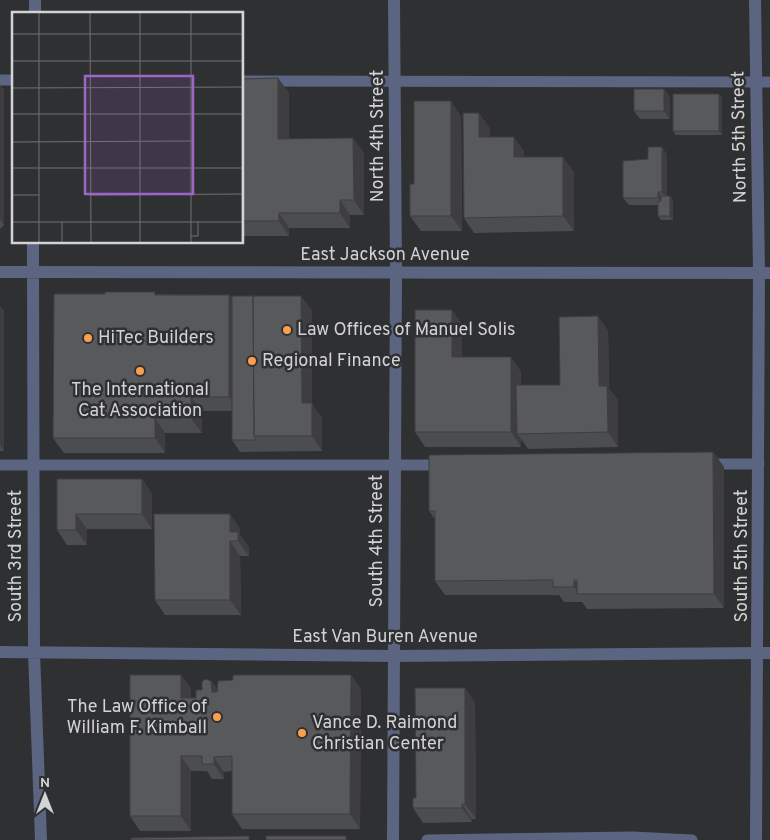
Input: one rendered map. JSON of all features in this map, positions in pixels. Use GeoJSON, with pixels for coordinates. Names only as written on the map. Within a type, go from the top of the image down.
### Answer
{"type":"FeatureCollection","features":[{"type":"Feature","properties":{"kind":"street","name":"North 4th Street"},"geometry":{"type":"LineString","coordinates":[[394,0],[396,273]]}},
{"type":"Feature","properties":{"kind":"street","name":"North 5th Street"},"geometry":{"type":"LineString","coordinates":[[755,0],[756,82],[765,273]]}},
{"type":"Feature","properties":{"kind":"street","name":"South 3rd Street"},"geometry":{"type":"LineString","coordinates":[[33,244],[34,652],[40,840]]}},
{"type":"Feature","properties":{"kind":"street","name":"East Jackson Avenue"},"geometry":{"type":"LineString","coordinates":[[0,272],[765,273]]}},
{"type":"Feature","properties":{"kind":"street","name":"South 4th Street"},"geometry":{"type":"LineString","coordinates":[[394,840],[396,273]]}},
{"type":"Feature","properties":{"kind":"street","name":"South 5th Street"},"geometry":{"type":"LineString","coordinates":[[756,840],[765,653],[759,464],[765,273]]}},
{"type":"Feature","properties":{"kind":"street","name":"East Van Buren Avenue"},"geometry":{"type":"LineString","coordinates":[[0,652],[394,656],[765,653]]}},
{"type":"Feature","properties":{"kind":"lane"},"geometry":{"type":"LineString","coordinates":[[244,81],[770,82]]}},
{"type":"Feature","properties":{"kind":"lane"},"geometry":{"type":"LineString","coordinates":[[0,465],[454,464]]}},
{"type":"Feature","properties":{"kind":"lane"},"geometry":{"type":"LineString","coordinates":[[697,464],[759,464]]}},
{"type":"Feature","properties":{"kind":"lane"},"geometry":{"type":"LineString","coordinates":[[427,840],[633,837],[692,840]]}},
{"type":"Feature","properties":{"kind":"building"},"geometry":{"type":"Polygon","coordinates":[[[278,78],[278,139],[353,138],[354,200],[340,200],[340,213],[279,213],[279,221],[244,221],[244,79],[278,78]]]}},
{"type":"Feature","properties":{"kind":"building"},"geometry":{"type":"Polygon","coordinates":[[[634,89],[664,89],[664,111],[634,111],[634,89]]]}},
{"type":"Feature","properties":{"kind":"building"},"geometry":{"type":"Polygon","coordinates":[[[673,94],[719,94],[719,131],[673,131],[673,94]]]}},
{"type":"Feature","properties":{"kind":"building"},"geometry":{"type":"Polygon","coordinates":[[[414,101],[451,101],[451,216],[410,216],[410,184],[414,184],[414,101]]]}},
{"type":"Feature","properties":{"kind":"building"},"geometry":{"type":"Polygon","coordinates":[[[463,113],[479,113],[479,137],[514,137],[514,157],[563,157],[563,216],[464,218],[463,113]]]}},
{"type":"Feature","properties":{"kind":"building"},"geometry":{"type":"Polygon","coordinates":[[[648,147],[662,147],[662,192],[658,192],[658,198],[623,198],[623,161],[648,159],[648,147]]]}},
{"type":"Feature","properties":{"kind":"building"},"geometry":{"type":"Polygon","coordinates":[[[661,196],[670,196],[670,216],[658,216],[658,202],[661,201],[661,196]]]}},
{"type":"Feature","properties":{"kind":"building"},"geometry":{"type":"Polygon","coordinates":[[[105,292],[155,292],[155,295],[229,295],[229,397],[191,397],[191,418],[155,418],[155,438],[53,438],[54,294],[105,294],[105,292]]]}},
{"type":"Feature","properties":{"kind":"building"},"geometry":{"type":"Polygon","coordinates":[[[232,296],[253,296],[254,436],[256,440],[232,440],[232,296]]]}},
{"type":"Feature","properties":{"kind":"building"},"geometry":{"type":"Polygon","coordinates":[[[253,296],[301,296],[302,403],[312,403],[312,436],[254,436],[253,296]]]}},
{"type":"Feature","properties":{"kind":"building"},"geometry":{"type":"Polygon","coordinates":[[[415,310],[452,310],[452,357],[511,357],[511,432],[415,432],[415,310]]]}},
{"type":"Feature","properties":{"kind":"building"},"geometry":{"type":"Polygon","coordinates":[[[598,316],[599,386],[607,386],[608,432],[517,434],[516,385],[560,385],[559,317],[598,316]]]}},
{"type":"Feature","properties":{"kind":"building"},"geometry":{"type":"Polygon","coordinates":[[[713,452],[714,594],[577,594],[577,580],[574,580],[574,587],[553,587],[553,580],[435,581],[435,511],[429,511],[429,455],[713,452]]]}},
{"type":"Feature","properties":{"kind":"building"},"geometry":{"type":"Polygon","coordinates":[[[57,479],[142,479],[142,514],[76,514],[76,530],[57,530],[57,479]]]}},
{"type":"Feature","properties":{"kind":"building"},"geometry":{"type":"Polygon","coordinates":[[[154,514],[230,514],[230,532],[238,532],[238,541],[230,541],[230,600],[155,600],[154,514]]]}},
{"type":"Feature","properties":{"kind":"building"},"geometry":{"type":"Polygon","coordinates":[[[130,675],[181,675],[181,698],[196,698],[196,690],[202,690],[202,682],[205,679],[211,681],[212,692],[217,692],[218,681],[233,680],[233,675],[351,675],[350,814],[232,814],[232,756],[214,757],[214,764],[202,764],[202,756],[181,756],[181,816],[130,816],[130,675]]]}},
{"type":"Feature","properties":{"kind":"building"},"geometry":{"type":"Polygon","coordinates":[[[415,688],[465,688],[465,804],[462,804],[462,808],[413,808],[413,798],[416,798],[415,688]]]}},
{"type":"Feature","properties":{"kind":"building"},"geometry":{"type":"Polygon","coordinates":[[[249,836],[249,840],[131,840],[131,838],[249,836]]]}},
{"type":"Feature","properties":{"kind":"building"},"geometry":{"type":"Polygon","coordinates":[[[266,836],[346,836],[346,840],[266,840],[266,836]]]}},
{"type":"Feature","properties":{"kind":"place","name":"Law Offices of Manuel Solis"},"geometry":{"type":"Point","coordinates":[287,330]}},
{"type":"Feature","properties":{"kind":"place","name":"HiTec Builders"},"geometry":{"type":"Point","coordinates":[88,338]}},
{"type":"Feature","properties":{"kind":"place","name":"Regional Finance"},"geometry":{"type":"Point","coordinates":[252,361]}},
{"type":"Feature","properties":{"kind":"place","name":"The International Cat Association"},"geometry":{"type":"Point","coordinates":[140,371]}},
{"type":"Feature","properties":{"kind":"place","name":"The Law Office of William F. Kimball"},"geometry":{"type":"Point","coordinates":[217,717]}},
{"type":"Feature","properties":{"kind":"place","name":"Vance D. Raimond Christian Center"},"geometry":{"type":"Point","coordinates":[302,733]}}]}
